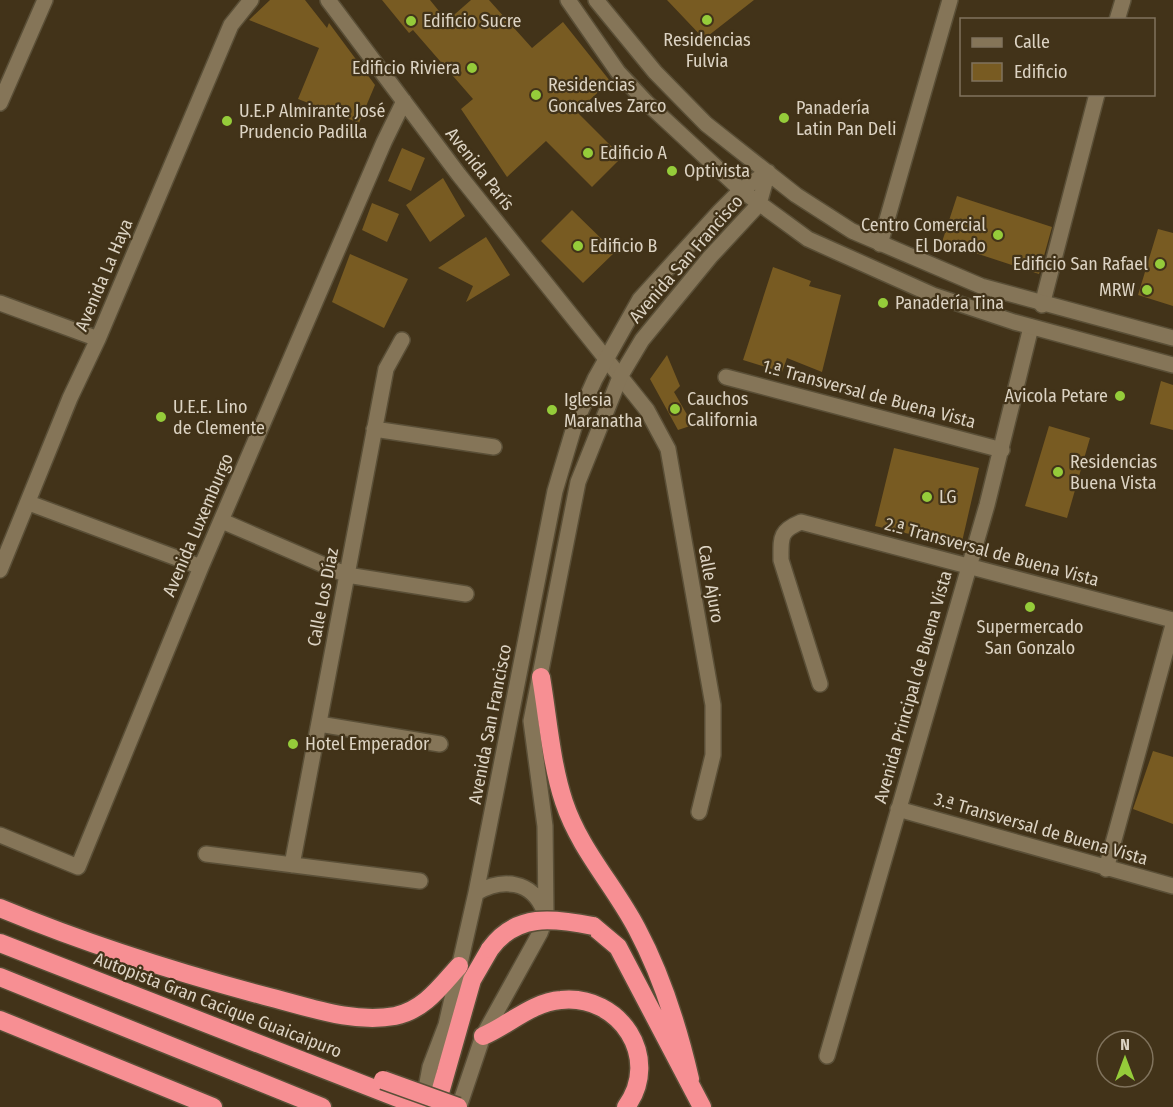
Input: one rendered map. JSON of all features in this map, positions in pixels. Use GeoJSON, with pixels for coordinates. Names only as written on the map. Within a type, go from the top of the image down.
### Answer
{"type":"FeatureCollection","features":[{"type":"Feature","properties":{"kind":"highway"},"geometry":{"type":"LineString","coordinates":[[541,677],[564,802],[584,849],[636,927],[656,969],[680,1037],[690,1079]]}},
{"type":"Feature","properties":{"kind":"highway"},"geometry":{"type":"LineString","coordinates":[[0,908],[66,935],[185,974],[300,1005],[365,1018],[395,1016],[426,1003],[459,966]]}},
{"type":"Feature","properties":{"kind":"highway"},"geometry":{"type":"LineString","coordinates":[[436,1107],[472,980],[490,950],[501,934],[518,924],[549,920],[593,926],[618,947],[690,1079],[702,1107]]}},
{"type":"Feature","properties":{"kind":"highway","name":"Autopista Gran Cacique Guaicaipuro"},"geometry":{"type":"LineString","coordinates":[[0,943],[293,1056],[383,1086]]}},
{"type":"Feature","properties":{"kind":"highway"},"geometry":{"type":"LineString","coordinates":[[0,977],[322,1107]]}},
{"type":"Feature","properties":{"kind":"highway"},"geometry":{"type":"LineString","coordinates":[[483,1036],[544,1003],[581,1000],[600,1006],[622,1022],[632,1033],[639,1059],[639,1084],[626,1107]]}},
{"type":"Feature","properties":{"kind":"highway"},"geometry":{"type":"LineString","coordinates":[[0,1020],[213,1107]]}},
{"type":"Feature","properties":{"kind":"highway"},"geometry":{"type":"LineString","coordinates":[[383,1086],[421,1107]]}},
{"type":"Feature","properties":{"kind":"highway"},"geometry":{"type":"LineString","coordinates":[[383,1086],[458,1107]]}},
{"type":"Feature","properties":{"kind":"street"},"geometry":{"type":"LineString","coordinates":[[0,103],[45,0]]}},
{"type":"Feature","properties":{"kind":"street","name":"Avenida La Haya"},"geometry":{"type":"LineString","coordinates":[[0,570],[70,398],[98,339],[231,25],[251,0]]}},
{"type":"Feature","properties":{"kind":"street","name":"Avenida París"},"geometry":{"type":"LineString","coordinates":[[328,0],[620,377]]}},
{"type":"Feature","properties":{"kind":"street"},"geometry":{"type":"LineString","coordinates":[[568,0],[618,72],[646,102],[741,190],[808,239],[933,294],[1032,327],[1173,365]]}},
{"type":"Feature","properties":{"kind":"street"},"geometry":{"type":"LineString","coordinates":[[596,0],[655,72],[706,124],[796,195],[852,231],[981,286],[1042,305],[1173,338]]}},
{"type":"Feature","properties":{"kind":"street"},"geometry":{"type":"LineString","coordinates":[[880,244],[950,0]]}},
{"type":"Feature","properties":{"kind":"street"},"geometry":{"type":"LineString","coordinates":[[1118,18],[1123,0]]}},
{"type":"Feature","properties":{"kind":"street"},"geometry":{"type":"LineString","coordinates":[[1042,305],[1096,96]]}},
{"type":"Feature","properties":{"kind":"street","name":"Avenida Luxemburgo"},"geometry":{"type":"LineString","coordinates":[[0,835],[78,867],[201,567],[384,142],[404,101]]}},
{"type":"Feature","properties":{"kind":"street","name":"Avenida San Francisco"},"geometry":{"type":"LineString","coordinates":[[421,1107],[430,1067],[446,1024],[476,893],[555,491],[575,424],[605,360],[640,299],[741,190],[768,172]]}},
{"type":"Feature","properties":{"kind":"street","name":"Avenida San Francisco"},"geometry":{"type":"LineString","coordinates":[[458,1107],[483,1036],[540,933],[546,917],[544,826],[531,721],[578,482],[620,377],[642,340],[670,303],[736,226],[759,204],[768,172]]}},
{"type":"Feature","properties":{"kind":"street"},"geometry":{"type":"LineString","coordinates":[[0,303],[98,339]]}},
{"type":"Feature","properties":{"kind":"street","name":"Avenida Principal de Buena Vista"},"geometry":{"type":"LineString","coordinates":[[828,1056],[1002,450],[1032,327]]}},
{"type":"Feature","properties":{"kind":"street","name":"Calle Los Díaz"},"geometry":{"type":"LineString","coordinates":[[292,865],[386,369],[402,340]]}},
{"type":"Feature","properties":{"kind":"street","name":"1.ª Transversal de Buena Vista"},"geometry":{"type":"LineString","coordinates":[[726,376],[1002,450]]}},
{"type":"Feature","properties":{"kind":"street","name":"Calle Ajuro"},"geometry":{"type":"LineString","coordinates":[[620,377],[647,410],[668,449],[713,705],[713,755],[699,812]]}},
{"type":"Feature","properties":{"kind":"street"},"geometry":{"type":"LineString","coordinates":[[374,429],[494,447]]}},
{"type":"Feature","properties":{"kind":"street"},"geometry":{"type":"LineString","coordinates":[[29,503],[201,567]]}},
{"type":"Feature","properties":{"kind":"street"},"geometry":{"type":"LineString","coordinates":[[222,521],[347,575],[466,594]]}},
{"type":"Feature","properties":{"kind":"street","name":"2.ª Transversal de Buena Vista"},"geometry":{"type":"LineString","coordinates":[[820,684],[781,560],[781,538],[787,528],[801,522],[1173,620]]}},
{"type":"Feature","properties":{"kind":"street"},"geometry":{"type":"LineString","coordinates":[[1106,869],[1173,626]]}},
{"type":"Feature","properties":{"kind":"street"},"geometry":{"type":"LineString","coordinates":[[319,724],[440,744]]}},
{"type":"Feature","properties":{"kind":"street","name":"3.ª Transversal de Buena Vista"},"geometry":{"type":"LineString","coordinates":[[898,808],[1106,869],[1173,886]]}},
{"type":"Feature","properties":{"kind":"street"},"geometry":{"type":"LineString","coordinates":[[206,855],[420,881]]}},
{"type":"Feature","properties":{"kind":"street"},"geometry":{"type":"LineString","coordinates":[[476,893],[500,883],[525,888],[536,894],[546,917]]}},
{"type":"Feature","properties":{"kind":"building"},"geometry":{"type":"Polygon","coordinates":[[[270,0],[305,0],[327,28],[329,23],[375,85],[359,123],[298,99],[319,48],[249,20],[270,0]]]}},
{"type":"Feature","properties":{"kind":"building"},"geometry":{"type":"Polygon","coordinates":[[[382,0],[430,0],[447,21],[471,0],[489,0],[532,48],[563,22],[610,81],[577,112],[622,157],[592,187],[546,141],[507,177],[461,109],[473,99],[413,30],[409,33],[382,0]]]}},
{"type":"Feature","properties":{"kind":"building","name":"Residencias Fulvia"},"geometry":{"type":"Polygon","coordinates":[[[667,0],[754,0],[704,39],[667,0]]]}},
{"type":"Feature","properties":{"kind":"building"},"geometry":{"type":"Polygon","coordinates":[[[402,148],[425,158],[411,191],[388,181],[402,148]]]}},
{"type":"Feature","properties":{"kind":"building"},"geometry":{"type":"Polygon","coordinates":[[[443,178],[465,216],[430,242],[406,205],[443,178]]]}},
{"type":"Feature","properties":{"kind":"building","name":"Centro Comercial El Dorado"},"geometry":{"type":"Polygon","coordinates":[[[957,196],[1052,227],[1039,274],[942,242],[957,196]]]}},
{"type":"Feature","properties":{"kind":"building"},"geometry":{"type":"Polygon","coordinates":[[[372,203],[399,214],[387,242],[362,230],[372,203]]]}},
{"type":"Feature","properties":{"kind":"building","name":"Edificio B"},"geometry":{"type":"Polygon","coordinates":[[[572,210],[615,252],[583,283],[541,241],[572,210]]]}},
{"type":"Feature","properties":{"kind":"building","name":"Edificio San Rafael"},"geometry":{"type":"Polygon","coordinates":[[[1158,229],[1173,233],[1173,306],[1138,295],[1158,229]]]}},
{"type":"Feature","properties":{"kind":"building"},"geometry":{"type":"Polygon","coordinates":[[[486,237],[510,275],[466,302],[473,286],[438,268],[486,237]]]}},
{"type":"Feature","properties":{"kind":"building"},"geometry":{"type":"Polygon","coordinates":[[[350,254],[408,279],[384,328],[332,302],[350,254]]]}},
{"type":"Feature","properties":{"kind":"building"},"geometry":{"type":"Polygon","coordinates":[[[773,267],[811,281],[809,286],[841,295],[822,372],[787,358],[782,372],[743,360],[773,267]]]}},
{"type":"Feature","properties":{"kind":"building","name":"Cauchos California"},"geometry":{"type":"Polygon","coordinates":[[[667,355],[680,386],[674,392],[693,425],[678,430],[650,379],[667,355]]]}},
{"type":"Feature","properties":{"kind":"building"},"geometry":{"type":"Polygon","coordinates":[[[1161,381],[1173,385],[1173,430],[1150,424],[1161,381]]]}},
{"type":"Feature","properties":{"kind":"building","name":"Residencias Buena Vista"},"geometry":{"type":"Polygon","coordinates":[[[1049,426],[1090,438],[1067,518],[1025,506],[1049,426]]]}},
{"type":"Feature","properties":{"kind":"building","name":"LG"},"geometry":{"type":"Polygon","coordinates":[[[894,448],[979,468],[961,546],[875,526],[894,448]]]}},
{"type":"Feature","properties":{"kind":"building"},"geometry":{"type":"Polygon","coordinates":[[[1153,751],[1173,757],[1173,824],[1133,809],[1153,751]]]}},
{"type":"Feature","properties":{"kind":"place","name":"Residencias Fulvia"},"geometry":{"type":"Point","coordinates":[707,20]}},
{"type":"Feature","properties":{"kind":"place","name":"Edificio Sucre"},"geometry":{"type":"Point","coordinates":[411,21]}},
{"type":"Feature","properties":{"kind":"place","name":"Edificio Riviera"},"geometry":{"type":"Point","coordinates":[472,68]}},
{"type":"Feature","properties":{"kind":"place","name":"Residencias Goncalves Zarco"},"geometry":{"type":"Point","coordinates":[536,95]}},
{"type":"Feature","properties":{"kind":"place","name":"Panadería Latin Pan Deli"},"geometry":{"type":"Point","coordinates":[784,118]}},
{"type":"Feature","properties":{"kind":"place","name":"U.E.P Almirante José Prudencio Padilla"},"geometry":{"type":"Point","coordinates":[227,121]}},
{"type":"Feature","properties":{"kind":"place","name":"Edificio A"},"geometry":{"type":"Point","coordinates":[588,153]}},
{"type":"Feature","properties":{"kind":"place","name":"Optivista"},"geometry":{"type":"Point","coordinates":[672,171]}},
{"type":"Feature","properties":{"kind":"place","name":"Centro Comercial El Dorado"},"geometry":{"type":"Point","coordinates":[998,235]}},
{"type":"Feature","properties":{"kind":"place","name":"Edificio B"},"geometry":{"type":"Point","coordinates":[578,246]}},
{"type":"Feature","properties":{"kind":"place","name":"Edificio San Rafael"},"geometry":{"type":"Point","coordinates":[1160,264]}},
{"type":"Feature","properties":{"kind":"place","name":"MRW"},"geometry":{"type":"Point","coordinates":[1147,290]}},
{"type":"Feature","properties":{"kind":"place","name":"Panadería Tina"},"geometry":{"type":"Point","coordinates":[883,303]}},
{"type":"Feature","properties":{"kind":"place","name":"Avicola Petare"},"geometry":{"type":"Point","coordinates":[1120,396]}},
{"type":"Feature","properties":{"kind":"place","name":"Cauchos California"},"geometry":{"type":"Point","coordinates":[675,409]}},
{"type":"Feature","properties":{"kind":"place","name":"Iglesia Maranatha"},"geometry":{"type":"Point","coordinates":[552,410]}},
{"type":"Feature","properties":{"kind":"place","name":"U.E.E. Lino de Clemente"},"geometry":{"type":"Point","coordinates":[161,417]}},
{"type":"Feature","properties":{"kind":"place","name":"Residencias Buena Vista"},"geometry":{"type":"Point","coordinates":[1058,472]}},
{"type":"Feature","properties":{"kind":"place","name":"LG"},"geometry":{"type":"Point","coordinates":[927,497]}},
{"type":"Feature","properties":{"kind":"place","name":"Supermercado San Gonzalo"},"geometry":{"type":"Point","coordinates":[1030,607]}},
{"type":"Feature","properties":{"kind":"place","name":"Hotel Emperador"},"geometry":{"type":"Point","coordinates":[293,744]}}]}
